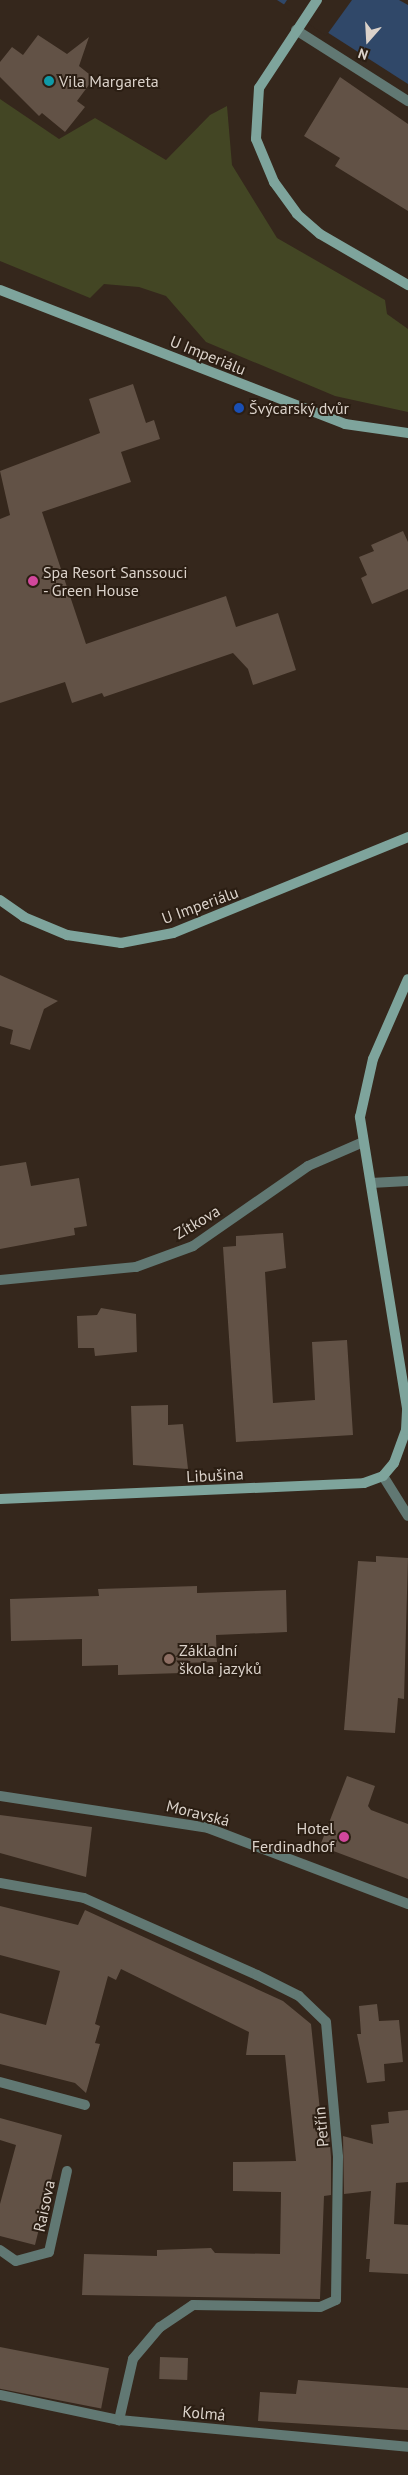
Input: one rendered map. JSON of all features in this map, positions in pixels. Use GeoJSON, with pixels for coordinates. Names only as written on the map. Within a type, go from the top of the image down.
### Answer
{"type":"FeatureCollection","features":[{"type":"Feature","properties":{"kind":"street"},"geometry":{"type":"LineString","coordinates":[[317,0],[302,20],[259,88],[256,103],[256,139],[264,162],[284,198],[304,221],[408,284]]}},
{"type":"Feature","properties":{"kind":"street"},"geometry":{"type":"LineString","coordinates":[[296,30],[408,101]]}},
{"type":"Feature","properties":{"kind":"street","name":"U Imperiálu"},"geometry":{"type":"LineString","coordinates":[[0,290],[346,424],[408,433]]}},
{"type":"Feature","properties":{"kind":"street","name":"U Imperiálu"},"geometry":{"type":"LineString","coordinates":[[0,900],[24,917],[67,935],[121,943],[172,933],[408,837]]}},
{"type":"Feature","properties":{"kind":"street"},"geometry":{"type":"LineString","coordinates":[[408,979],[363,1091],[361,1143],[371,1183],[407,1408],[401,1449],[383,1476],[408,1516]]}},
{"type":"Feature","properties":{"kind":"street","name":"Zítkova"},"geometry":{"type":"LineString","coordinates":[[0,1280],[136,1267],[193,1246],[308,1166],[361,1143]]}},
{"type":"Feature","properties":{"kind":"street"},"geometry":{"type":"LineString","coordinates":[[371,1183],[408,1181]]}},
{"type":"Feature","properties":{"kind":"street","name":"Libušina"},"geometry":{"type":"LineString","coordinates":[[0,1499],[364,1484],[383,1476]]}},
{"type":"Feature","properties":{"kind":"street","name":"Moravská"},"geometry":{"type":"LineString","coordinates":[[0,1796],[208,1828],[408,1904]]}},
{"type":"Feature","properties":{"kind":"street","name":"Petřín"},"geometry":{"type":"LineString","coordinates":[[0,1883],[84,1898],[258,1974],[299,1996],[326,2022],[338,2157],[336,2300],[320,2307],[193,2305],[160,2327],[132,2359],[119,2420]]}},
{"type":"Feature","properties":{"kind":"street"},"geometry":{"type":"LineString","coordinates":[[0,2082],[85,2105]]}},
{"type":"Feature","properties":{"kind":"street","name":"Raisova"},"geometry":{"type":"LineString","coordinates":[[0,2250],[16,2261],[49,2252],[67,2171]]}},
{"type":"Feature","properties":{"kind":"street","name":"Kolmá"},"geometry":{"type":"LineString","coordinates":[[0,2394],[119,2420],[408,2447]]}},
{"type":"Feature","properties":{"kind":"green space"},"geometry":{"type":"Polygon","coordinates":[[[0,99],[59,139],[95,118],[166,160],[210,115],[227,106],[232,165],[277,238],[385,300],[387,314],[408,329],[408,412],[335,396],[206,342],[166,296],[139,287],[104,284],[90,298],[0,261],[0,99]]]}},
{"type":"Feature","properties":{"kind":"water"},"geometry":{"type":"Polygon","coordinates":[[[277,0],[399,0],[408,5],[408,84],[277,0]]]}},
{"type":"Feature","properties":{"kind":"pier"},"geometry":{"type":"Polygon","coordinates":[[[287,0],[352,0],[326,36],[283,6],[287,0]]]}},
{"type":"Feature","properties":{"kind":"building","name":"Vila Margareta"},"geometry":{"type":"Polygon","coordinates":[[[38,35],[67,54],[89,37],[79,66],[94,78],[77,101],[85,107],[65,132],[42,113],[39,116],[0,77],[0,62],[12,47],[23,55],[38,35]]]}},
{"type":"Feature","properties":{"kind":"building"},"geometry":{"type":"Polygon","coordinates":[[[340,77],[408,124],[408,211],[335,166],[340,158],[304,136],[340,77]]]}},
{"type":"Feature","properties":{"kind":"building"},"geometry":{"type":"Polygon","coordinates":[[[133,384],[146,423],[154,420],[160,439],[121,452],[131,482],[42,512],[86,644],[226,596],[236,627],[278,613],[296,670],[253,685],[248,669],[233,653],[104,697],[102,693],[72,703],[65,682],[0,703],[0,519],[10,515],[0,471],[100,433],[89,399],[133,384]]]}},
{"type":"Feature","properties":{"kind":"building"},"geometry":{"type":"Polygon","coordinates":[[[403,531],[408,542],[408,589],[372,604],[361,578],[367,575],[359,557],[374,551],[371,545],[403,531]]]}},
{"type":"Feature","properties":{"kind":"building"},"geometry":{"type":"Polygon","coordinates":[[[0,975],[58,1001],[44,1009],[30,1050],[10,1044],[13,1030],[0,1026],[0,975]]]}},
{"type":"Feature","properties":{"kind":"building"},"geometry":{"type":"Polygon","coordinates":[[[26,1162],[31,1186],[79,1178],[87,1226],[74,1228],[75,1235],[0,1249],[0,1166],[26,1162]]]}},
{"type":"Feature","properties":{"kind":"building"},"geometry":{"type":"Polygon","coordinates":[[[283,1233],[286,1268],[265,1272],[273,1403],[315,1400],[312,1342],[347,1340],[353,1435],[236,1442],[223,1247],[236,1246],[236,1236],[283,1233]]]}},
{"type":"Feature","properties":{"kind":"building"},"geometry":{"type":"Polygon","coordinates":[[[101,1308],[136,1314],[137,1352],[95,1356],[94,1348],[78,1348],[77,1316],[97,1315],[101,1308]]]}},
{"type":"Feature","properties":{"kind":"building"},"geometry":{"type":"Polygon","coordinates":[[[168,1405],[168,1425],[183,1424],[188,1469],[133,1465],[131,1406],[168,1405]]]}},
{"type":"Feature","properties":{"kind":"building"},"geometry":{"type":"Polygon","coordinates":[[[376,1556],[408,1558],[404,1699],[398,1698],[395,1733],[344,1730],[358,1561],[376,1562],[376,1556]]]}},
{"type":"Feature","properties":{"kind":"building"},"geometry":{"type":"Polygon","coordinates":[[[197,1586],[197,1593],[286,1590],[287,1632],[216,1635],[217,1662],[181,1663],[182,1673],[118,1675],[118,1665],[82,1666],[82,1639],[11,1641],[10,1599],[99,1596],[98,1589],[197,1586]]]}},
{"type":"Feature","properties":{"kind":"building"},"geometry":{"type":"Polygon","coordinates":[[[347,1776],[375,1786],[368,1806],[371,1810],[408,1824],[408,1879],[320,1846],[347,1776]]]}},
{"type":"Feature","properties":{"kind":"building"},"geometry":{"type":"Polygon","coordinates":[[[0,1815],[92,1827],[86,1877],[0,1853],[0,1815]]]}},
{"type":"Feature","properties":{"kind":"building"},"geometry":{"type":"Polygon","coordinates":[[[0,1906],[78,1925],[85,1910],[283,2001],[311,2024],[322,2130],[329,2132],[331,2157],[331,2195],[324,2196],[320,2299],[82,2295],[84,2254],[157,2256],[157,2250],[211,2248],[215,2253],[280,2254],[281,2192],[233,2191],[233,2162],[296,2161],[285,2055],[246,2055],[249,2032],[121,1969],[116,1980],[108,1976],[95,2024],[100,2026],[95,2043],[100,2044],[86,2093],[75,2083],[0,2064],[0,2013],[46,2025],[60,1971],[0,1955],[0,1906]]]}},
{"type":"Feature","properties":{"kind":"building"},"geometry":{"type":"Polygon","coordinates":[[[377,2004],[379,2021],[399,2020],[403,2062],[384,2064],[385,2081],[367,2083],[357,2034],[361,2034],[359,2006],[377,2004]]]}},
{"type":"Feature","properties":{"kind":"building"},"geometry":{"type":"Polygon","coordinates":[[[408,2110],[408,2182],[396,2183],[394,2224],[408,2225],[408,2274],[369,2272],[370,2259],[366,2259],[371,2191],[344,2194],[343,2136],[373,2144],[371,2125],[389,2123],[388,2112],[408,2110]]]}},
{"type":"Feature","properties":{"kind":"building"},"geometry":{"type":"Polygon","coordinates":[[[0,2118],[62,2135],[35,2245],[0,2236],[0,2204],[16,2145],[0,2140],[0,2118]]]}},
{"type":"Feature","properties":{"kind":"building"},"geometry":{"type":"Polygon","coordinates":[[[0,2347],[109,2368],[101,2408],[0,2389],[0,2347]]]}},
{"type":"Feature","properties":{"kind":"building"},"geometry":{"type":"Polygon","coordinates":[[[160,2357],[188,2358],[187,2380],[159,2379],[160,2357]]]}},
{"type":"Feature","properties":{"kind":"building"},"geometry":{"type":"Polygon","coordinates":[[[298,2380],[408,2388],[408,2430],[258,2421],[260,2392],[296,2394],[298,2380]]]}},
{"type":"Feature","properties":{"kind":"place","name":"Vila Margareta"},"geometry":{"type":"Point","coordinates":[49,81]}},
{"type":"Feature","properties":{"kind":"place","name":"Švýcarský dvůr"},"geometry":{"type":"Point","coordinates":[239,408]}},
{"type":"Feature","properties":{"kind":"place","name":"Spa Resort Sanssouci - Green House"},"geometry":{"type":"Point","coordinates":[33,581]}},
{"type":"Feature","properties":{"kind":"place","name":"Základní škola jazyků"},"geometry":{"type":"Point","coordinates":[169,1659]}},
{"type":"Feature","properties":{"kind":"place","name":"Hotel Ferdinadhof"},"geometry":{"type":"Point","coordinates":[344,1837]}}]}
